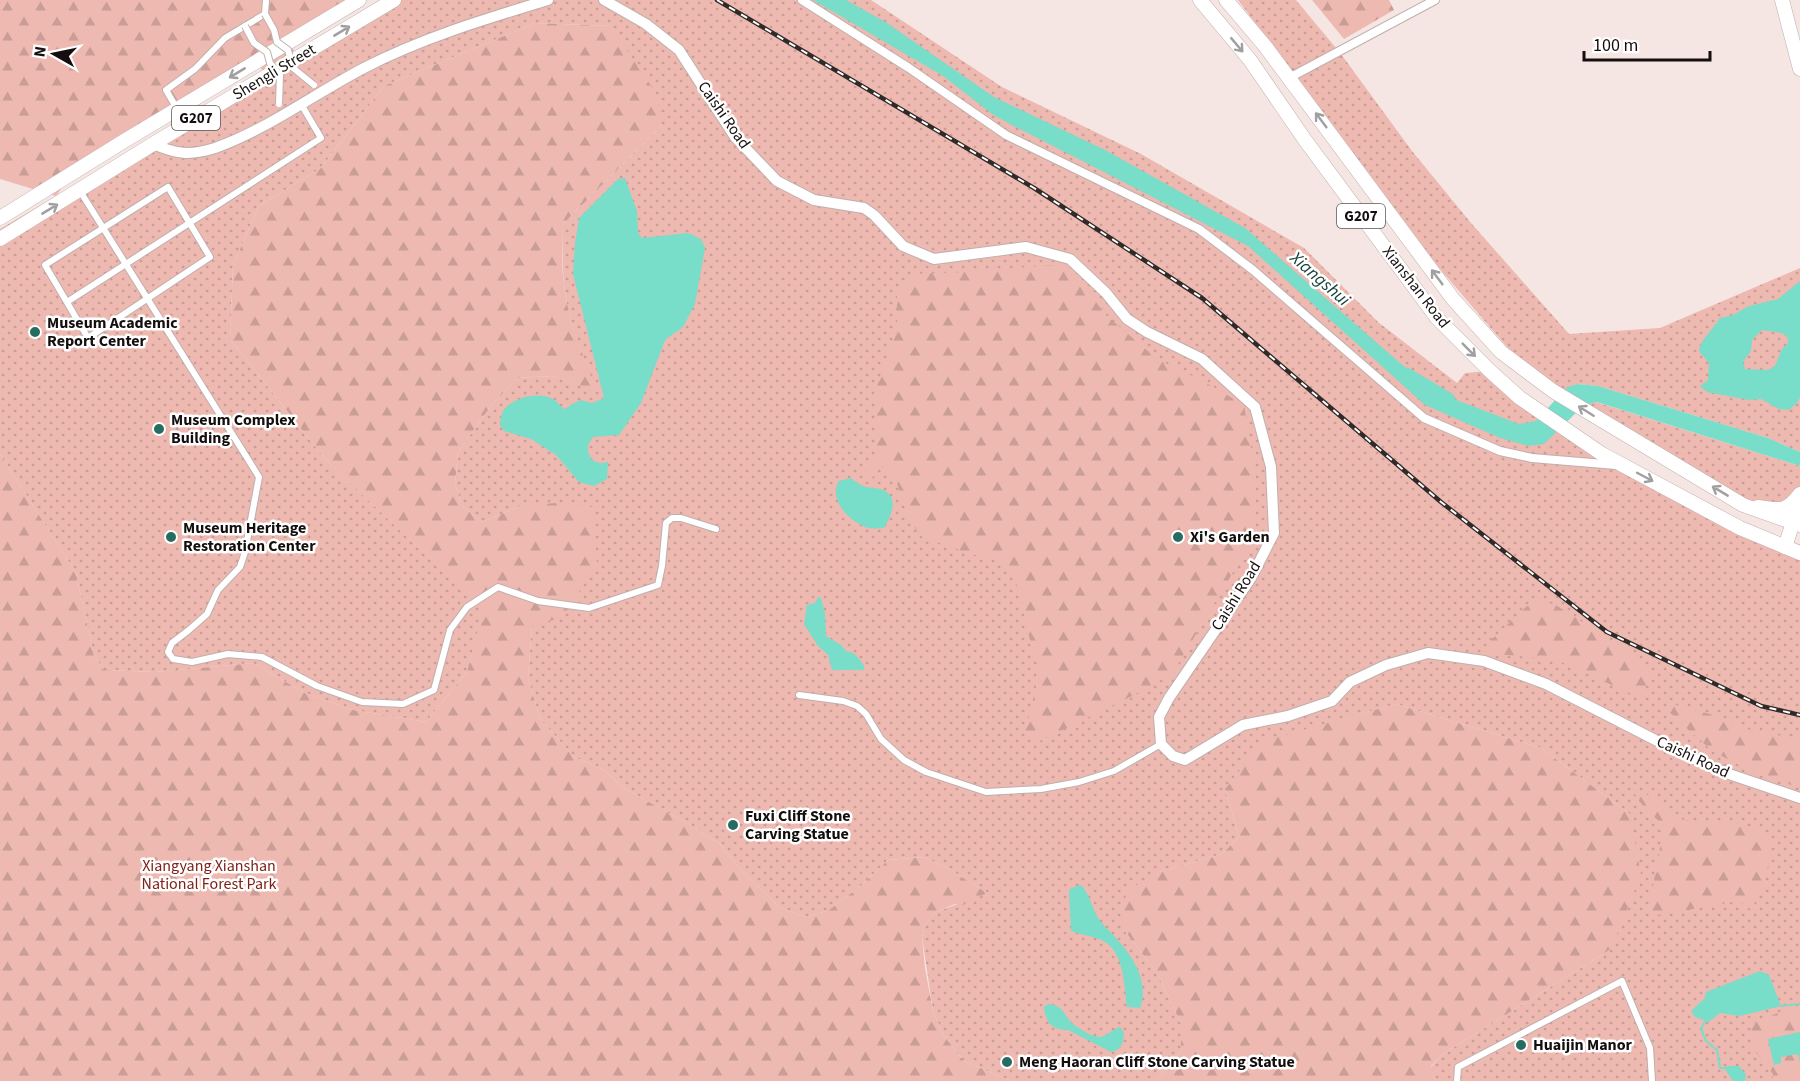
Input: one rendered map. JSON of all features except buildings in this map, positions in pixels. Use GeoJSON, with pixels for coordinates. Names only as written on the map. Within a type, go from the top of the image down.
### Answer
{"type":"FeatureCollection","features":[{"type":"Feature","properties":{"kind":"main road","name":"Shengli Street"},"geometry":{"type":"LineString","coordinates":[[0,218],[359,0]]}},
{"type":"Feature","properties":{"kind":"main road","name":"Shengli Street"},"geometry":{"type":"LineString","coordinates":[[0,239],[153,144],[394,0]]}},
{"type":"Feature","properties":{"kind":"main road","name":"Xianshan Road"},"geometry":{"type":"LineString","coordinates":[[1200,0],[1250,60],[1305,140],[1437,318],[1490,371],[1521,398],[1624,466]]}},
{"type":"Feature","properties":{"kind":"main road","name":"Xianshan Road"},"geometry":{"type":"LineString","coordinates":[[1226,0],[1265,46],[1453,298],[1501,352],[1553,391],[1743,505]]}},
{"type":"Feature","properties":{"kind":"main road"},"geometry":{"type":"LineString","coordinates":[[1782,0],[1800,69]]}},
{"type":"Feature","properties":{"kind":"main road"},"geometry":{"type":"LineString","coordinates":[[1624,466],[1740,528],[1800,552]]}},
{"type":"Feature","properties":{"kind":"main road"},"geometry":{"type":"LineString","coordinates":[[1743,505],[1779,510],[1791,506],[1800,494]]}},
{"type":"Feature","properties":{"kind":"main road"},"geometry":{"type":"LineString","coordinates":[[1785,547],[1797,524],[1800,501]]}},
{"type":"Feature","properties":{"kind":"main road","name":"G207"},"geometry":{"type":"LineString","coordinates":[[1743,505],[1797,524]]}},
{"type":"Feature","properties":{"kind":"street"},"geometry":{"type":"LineString","coordinates":[[245,26],[255,43],[267,52],[270,63],[280,75],[279,104],[283,110],[301,104],[317,90],[293,68],[288,50],[278,42],[265,14],[266,0]]}},
{"type":"Feature","properties":{"kind":"street"},"geometry":{"type":"LineString","coordinates":[[153,144],[175,153],[191,154],[214,148],[256,130],[365,68],[450,31],[548,0]]}},
{"type":"Feature","properties":{"kind":"street","name":"Caishi Road"},"geometry":{"type":"LineString","coordinates":[[604,0],[646,24],[679,50],[735,137],[777,181],[814,200],[864,208],[874,214],[903,246],[934,259],[1026,247],[1070,259],[1106,293],[1128,319],[1147,332],[1202,358],[1255,407],[1271,467],[1274,533],[1251,578],[1169,698],[1159,717],[1161,744],[1173,756],[1185,760],[1243,725],[1288,716],[1332,701],[1350,682],[1386,665],[1428,653],[1484,661],[1546,684],[1671,748],[1726,773],[1800,798]]}},
{"type":"Feature","properties":{"kind":"street"},"geometry":{"type":"LineString","coordinates":[[802,0],[909,68],[1006,135],[1198,229],[1253,270],[1424,418],[1508,452],[1532,458],[1624,466]]}},
{"type":"Feature","properties":{"kind":"street"},"geometry":{"type":"LineString","coordinates":[[1289,78],[1435,0]]}},
{"type":"Feature","properties":{"kind":"street"},"geometry":{"type":"LineString","coordinates":[[177,109],[166,90],[195,69],[225,38],[265,14]]}},
{"type":"Feature","properties":{"kind":"street"},"geometry":{"type":"LineString","coordinates":[[280,75],[293,68]]}},
{"type":"Feature","properties":{"kind":"street"},"geometry":{"type":"LineString","coordinates":[[67,302],[321,138],[301,104]]}},
{"type":"Feature","properties":{"kind":"street"},"geometry":{"type":"LineString","coordinates":[[168,187],[210,257],[88,338],[45,265],[104,227],[168,187]]}},
{"type":"Feature","properties":{"kind":"street"},"geometry":{"type":"LineString","coordinates":[[80,191],[259,477],[240,567],[218,590],[207,614],[172,643],[168,652],[173,659],[192,662],[228,654],[262,657],[317,686],[362,702],[403,704],[434,690],[450,630],[467,607],[498,587],[538,601],[589,608],[658,585],[666,524],[672,518],[681,518],[716,529]]}},
{"type":"Feature","properties":{"kind":"street"},"geometry":{"type":"LineString","coordinates":[[799,695],[843,701],[857,706],[866,714],[881,738],[903,760],[926,772],[986,792],[1018,791],[1079,782],[1114,771],[1161,744]]}},
{"type":"Feature","properties":{"kind":"street"},"geometry":{"type":"LineString","coordinates":[[1456,1081],[1458,1067],[1622,981],[1650,1048],[1652,1081]]}},
{"type":"Feature","properties":{"kind":"green space"},"geometry":{"type":"Polygon","coordinates":[[[0,0],[359,0],[73,173],[56,196],[0,179],[0,0]]]}},
{"type":"Feature","properties":{"kind":"green space","name":"Xi's Garden"},"geometry":{"type":"Polygon","coordinates":[[[394,0],[871,0],[1002,87],[1141,154],[1304,248],[1378,322],[1457,383],[1465,373],[1490,371],[1602,454],[1800,553],[1800,1081],[1435,1081],[1431,1067],[1443,1054],[1611,949],[1630,814],[1541,748],[1396,704],[1263,742],[1225,789],[1239,837],[1222,854],[1159,872],[1124,930],[1157,973],[1181,1023],[1181,1051],[1156,1081],[1011,1081],[964,1061],[944,1036],[933,1011],[922,937],[925,924],[936,912],[987,893],[949,869],[924,857],[888,860],[863,884],[829,910],[807,917],[780,908],[737,866],[719,843],[625,789],[604,770],[574,757],[540,719],[528,678],[532,626],[521,506],[482,522],[462,506],[455,484],[458,452],[491,406],[517,378],[552,376],[596,390],[576,338],[566,298],[563,269],[563,224],[662,125],[611,26],[535,23],[384,86],[321,168],[259,206],[233,265],[230,339],[326,460],[484,610],[467,672],[426,722],[353,710],[305,693],[253,663],[155,672],[104,670],[94,656],[76,573],[0,454],[0,229],[56,196],[80,191],[266,76],[247,43],[279,25],[298,57],[394,0]]]}},
{"type":"Feature","properties":{"kind":"green space"},"geometry":{"type":"Polygon","coordinates":[[[1238,0],[1296,0],[1341,54],[1412,151],[1471,223],[1569,334],[1660,328],[1800,268],[1800,452],[1768,438],[1598,386],[1578,384],[1564,391],[1507,347],[1440,269],[1238,0]]]}},
{"type":"Feature","properties":{"kind":"green space"},"geometry":{"type":"Polygon","coordinates":[[[1312,0],[1389,0],[1394,10],[1344,39],[1312,0]]]}},
{"type":"Feature","properties":{"kind":"green space","name":"Xiangyang Xianshan National Forest Park"},"geometry":{"type":"Polygon","coordinates":[[[535,23],[611,26],[656,93],[662,125],[563,224],[563,269],[566,298],[577,339],[597,391],[552,376],[517,378],[491,406],[458,452],[455,484],[462,506],[482,522],[521,506],[556,503],[593,507],[597,563],[563,617],[532,626],[528,678],[540,719],[574,757],[604,770],[625,789],[719,843],[737,866],[780,908],[807,917],[829,910],[863,884],[888,860],[924,857],[949,869],[987,893],[963,905],[955,904],[936,912],[925,924],[922,937],[925,968],[933,1011],[944,1036],[964,1061],[1011,1081],[0,1081],[0,454],[76,573],[94,656],[104,670],[155,672],[253,663],[305,693],[353,710],[426,722],[467,672],[483,610],[326,460],[230,339],[233,265],[259,206],[321,168],[384,86],[535,23]]]}},
{"type":"Feature","properties":{"kind":"green space"},"geometry":{"type":"Polygon","coordinates":[[[1066,264],[1106,315],[1157,359],[1203,381],[1244,405],[1256,477],[1256,534],[1172,674],[1040,741],[1025,732],[1036,687],[1037,662],[1026,627],[1020,591],[1011,575],[992,559],[922,537],[909,520],[894,474],[881,467],[870,480],[864,474],[875,456],[878,433],[874,394],[897,331],[897,291],[909,274],[1066,264]]]}},
{"type":"Feature","properties":{"kind":"green space"},"geometry":{"type":"Polygon","coordinates":[[[1596,402],[1800,466],[1800,501],[1793,522],[1743,505],[1584,405],[1596,402]]]}},
{"type":"Feature","properties":{"kind":"green space"},"geometry":{"type":"Polygon","coordinates":[[[1535,601],[1554,604],[1644,661],[1650,673],[1643,696],[1634,695],[1557,660],[1488,653],[1490,641],[1535,601]]]}},
{"type":"Feature","properties":{"kind":"green space"},"geometry":{"type":"Polygon","coordinates":[[[1396,704],[1541,748],[1630,814],[1641,875],[1611,949],[1443,1054],[1431,1066],[1435,1081],[1156,1081],[1181,1051],[1181,1023],[1157,973],[1124,930],[1122,906],[1128,890],[1159,872],[1222,854],[1239,837],[1225,789],[1263,741],[1396,704]]]}},
{"type":"Feature","properties":{"kind":"green space"},"geometry":{"type":"Polygon","coordinates":[[[1676,705],[1717,716],[1753,731],[1800,739],[1800,788],[1746,769],[1711,750],[1668,711],[1676,705]]]}},
{"type":"Feature","properties":{"kind":"green space"},"geometry":{"type":"Polygon","coordinates":[[[1633,790],[1646,794],[1678,818],[1696,822],[1742,825],[1763,832],[1771,839],[1763,885],[1750,909],[1739,901],[1652,916],[1648,912],[1664,826],[1643,805],[1633,790]]]}},
{"type":"Feature","properties":{"kind":"green space"},"geometry":{"type":"Polygon","coordinates":[[[1787,1009],[1800,1011],[1800,1081],[1772,1081],[1773,1074],[1752,1047],[1751,1024],[1787,1009]]]}},
{"type":"Feature","properties":{"kind":"shaded area","name":"Xiangshui"},"geometry":{"type":"Polygon","coordinates":[[[813,0],[846,0],[887,23],[994,97],[1105,150],[1245,228],[1415,376],[1425,388],[1519,424],[1536,421],[1567,387],[1578,384],[1598,386],[1768,438],[1800,452],[1800,466],[1597,402],[1584,405],[1544,444],[1529,446],[1500,438],[1425,405],[1248,246],[992,114],[943,76],[813,0]]]}},
{"type":"Feature","properties":{"kind":"shaded area"},"geometry":{"type":"Polygon","coordinates":[[[625,178],[637,211],[638,233],[642,238],[688,233],[701,239],[705,248],[695,304],[683,327],[665,340],[641,403],[619,435],[593,437],[588,445],[590,457],[593,460],[599,463],[608,462],[607,479],[594,486],[579,482],[556,455],[531,439],[504,431],[500,421],[507,406],[526,397],[547,397],[564,409],[580,400],[592,403],[604,398],[573,274],[575,243],[579,218],[618,179],[625,178]]]}},
{"type":"Feature","properties":{"kind":"shaded area"},"geometry":{"type":"Polygon","coordinates":[[[1800,281],[1800,397],[1797,403],[1789,410],[1779,409],[1761,399],[1749,400],[1707,392],[1700,386],[1708,380],[1709,363],[1699,351],[1720,318],[1733,315],[1749,306],[1778,299],[1800,281]],[[1762,330],[1752,340],[1751,351],[1743,362],[1745,369],[1768,370],[1775,366],[1782,349],[1788,343],[1788,338],[1782,333],[1762,330]]]}},
{"type":"Feature","properties":{"kind":"shaded area"},"geometry":{"type":"Polygon","coordinates":[[[851,478],[862,485],[883,490],[891,497],[893,502],[891,513],[884,528],[862,526],[848,516],[838,503],[836,488],[839,481],[851,478]]]}},
{"type":"Feature","properties":{"kind":"shaded area"},"geometry":{"type":"Polygon","coordinates":[[[818,597],[821,598],[825,613],[826,636],[846,651],[855,654],[864,666],[864,670],[832,670],[828,655],[818,646],[804,624],[807,605],[815,603],[818,597]]]}},
{"type":"Feature","properties":{"kind":"shaded area"},"geometry":{"type":"Polygon","coordinates":[[[1081,885],[1098,918],[1121,943],[1138,969],[1143,988],[1140,1008],[1127,1007],[1122,971],[1116,953],[1110,946],[1099,939],[1071,931],[1069,891],[1081,885]]]}},
{"type":"Feature","properties":{"kind":"shaded area"},"geometry":{"type":"Polygon","coordinates":[[[1760,971],[1769,975],[1781,1006],[1740,1016],[1720,1013],[1709,1022],[1695,1017],[1691,1011],[1705,998],[1706,992],[1760,971]]]}},
{"type":"Feature","properties":{"kind":"shaded area"},"geometry":{"type":"Polygon","coordinates":[[[1048,1004],[1060,1008],[1073,1024],[1093,1036],[1102,1037],[1120,1027],[1124,1033],[1118,1050],[1111,1052],[1068,1030],[1054,1027],[1048,1021],[1045,1012],[1044,1007],[1048,1004]]]}},
{"type":"Feature","properties":{"kind":"shaded area"},"geometry":{"type":"Polygon","coordinates":[[[1800,1032],[1800,1063],[1798,1054],[1781,1057],[1781,1063],[1774,1065],[1768,1039],[1800,1032]]]}},
{"type":"Feature","properties":{"kind":"shaded area"},"geometry":{"type":"Polygon","coordinates":[[[1739,1066],[1746,1075],[1745,1081],[1733,1081],[1724,1068],[1739,1066]]]}},
{"type":"Feature","properties":{"kind":"waterway","name":"Xiangshui"},"geometry":{"type":"LineString","coordinates":[[1406,375],[1448,400]]}},
{"type":"Feature","properties":{"kind":"waterway"},"geometry":{"type":"LineString","coordinates":[[1781,1006],[1800,1004]]}},
{"type":"Feature","properties":{"kind":"waterway"},"geometry":{"type":"LineString","coordinates":[[1705,1021],[1701,1029],[1706,1041],[1717,1050],[1720,1068],[1725,1068]]}},
{"type":"Feature","properties":{"kind":"railway"},"geometry":{"type":"LineString","coordinates":[[717,0],[1034,188],[1202,298],[1441,502],[1607,632],[1761,706],[1800,715]]}},
{"type":"Feature","properties":{"kind":"place","name":"Museum Academic Report Center"},"geometry":{"type":"Point","coordinates":[35,332]}},
{"type":"Feature","properties":{"kind":"place","name":"Museum Complex Building"},"geometry":{"type":"Point","coordinates":[159,429]}},
{"type":"Feature","properties":{"kind":"place","name":"Museum Heritage Restoration Center"},"geometry":{"type":"Point","coordinates":[171,537]}},
{"type":"Feature","properties":{"kind":"place","name":"Xi's Garden"},"geometry":{"type":"Point","coordinates":[1178,537]}},
{"type":"Feature","properties":{"kind":"place","name":"Fuxi Cliff Stone Carving Statue"},"geometry":{"type":"Point","coordinates":[733,825]}},
{"type":"Feature","properties":{"kind":"place","name":"Huaijin Manor"},"geometry":{"type":"Point","coordinates":[1521,1045]}},
{"type":"Feature","properties":{"kind":"place","name":"Meng Haoran Cliff Stone Carving Statue"},"geometry":{"type":"Point","coordinates":[1007,1062]}}]}
